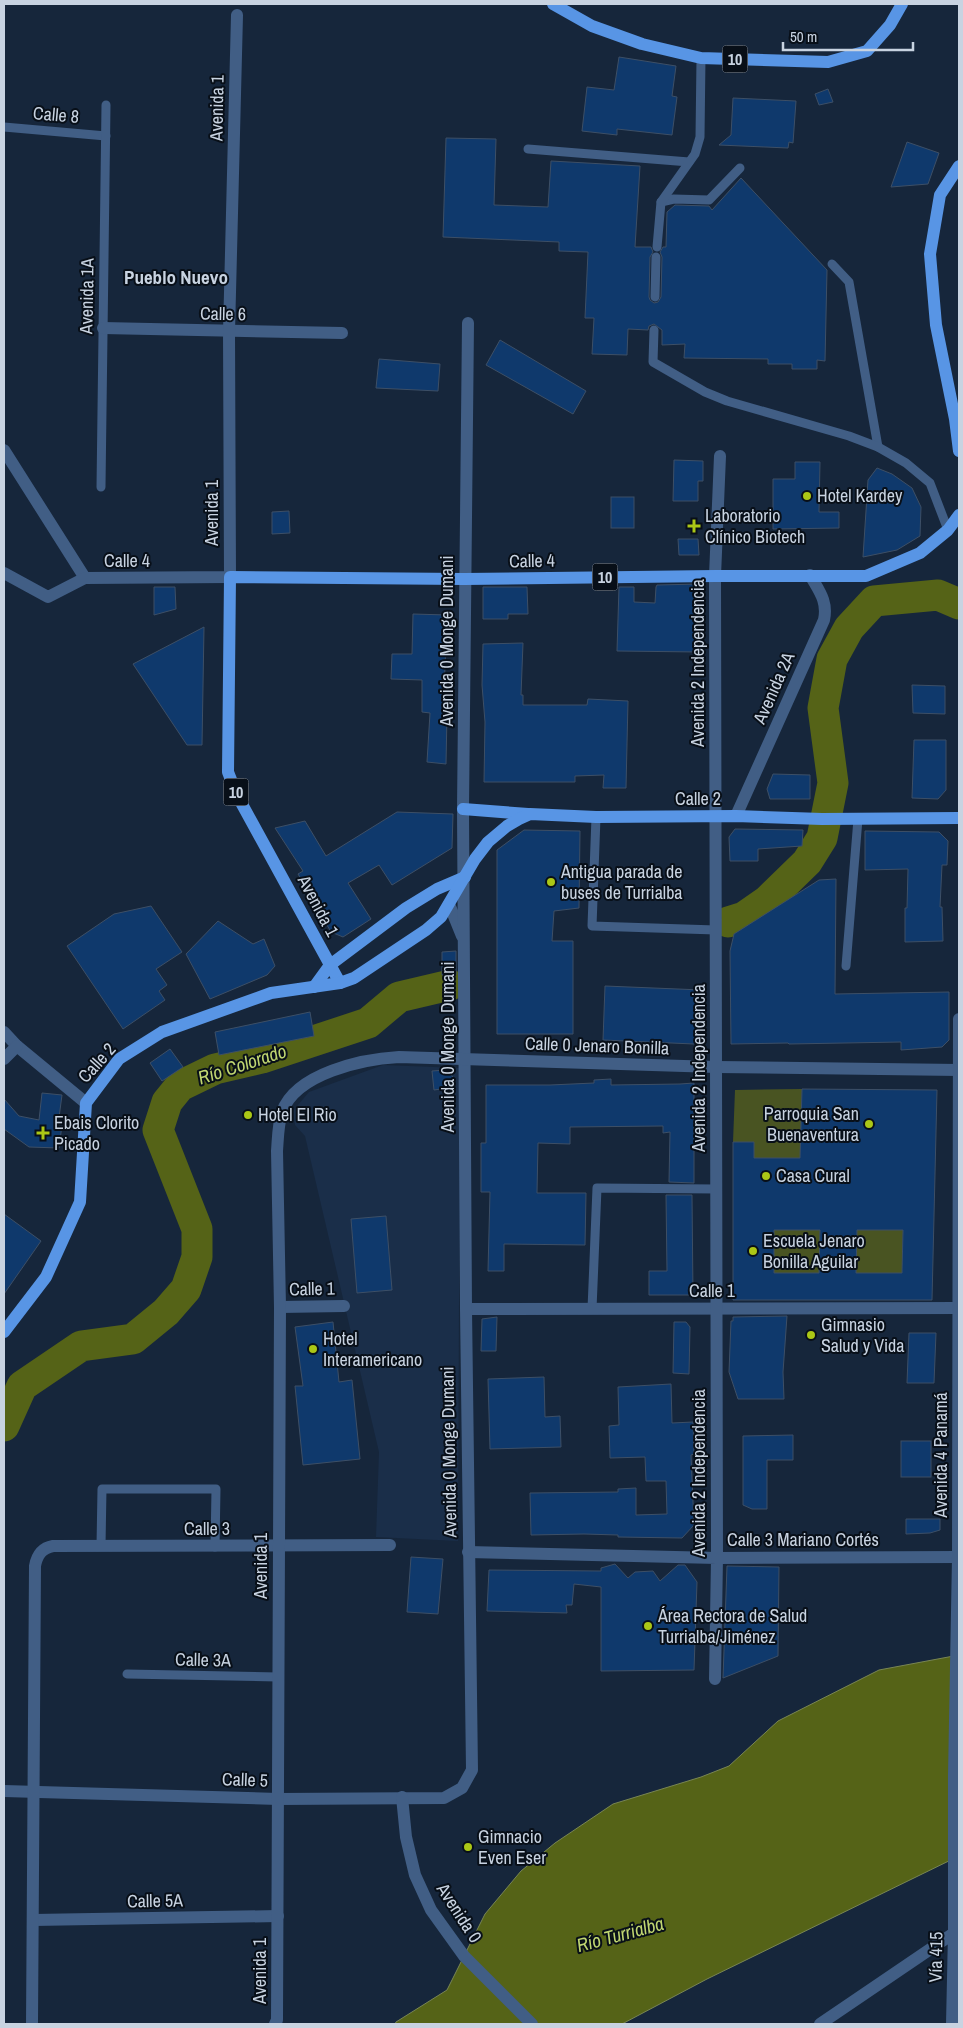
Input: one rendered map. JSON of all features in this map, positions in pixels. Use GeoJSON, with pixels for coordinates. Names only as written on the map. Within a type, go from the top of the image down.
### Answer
{"type":"FeatureCollection","features":[{"type":"Feature","properties":{"kind":"main road","name":"10"},"geometry":{"type":"LineString","coordinates":[[553,4],[592,26],[642,44],[702,58],[828,62],[867,51],[890,24],[902,4]]}},
{"type":"Feature","properties":{"kind":"main road"},"geometry":{"type":"LineString","coordinates":[[959,166],[940,195],[930,254],[936,324],[955,419],[959,451]]}},
{"type":"Feature","properties":{"kind":"main road","name":"Calle 4"},"geometry":{"type":"LineString","coordinates":[[230,577],[464,579],[866,576],[920,553],[948,530],[959,515]]}},
{"type":"Feature","properties":{"kind":"main road","name":"Avenida 1"},"geometry":{"type":"LineString","coordinates":[[230,577],[228,772],[238,795],[340,983]]}},
{"type":"Feature","properties":{"kind":"main road"},"geometry":{"type":"LineString","coordinates":[[463,809],[530,814]]}},
{"type":"Feature","properties":{"kind":"main road","name":"Calle 2"},"geometry":{"type":"LineString","coordinates":[[4,1330],[46,1277],[80,1202],[86,1103],[119,1059],[162,1032],[271,994],[340,983],[354,978],[426,930],[441,917],[475,859],[488,842],[507,826],[530,814],[596,817],[959,818]]}},
{"type":"Feature","properties":{"kind":"main road"},"geometry":{"type":"LineString","coordinates":[[314,987],[330,966],[406,908],[438,889],[465,877]]}},
{"type":"Feature","properties":{"kind":"street","name":"Avenida 1"},"geometry":{"type":"LineString","coordinates":[[230,577],[229,332],[237,15]]}},
{"type":"Feature","properties":{"kind":"street","name":"Avenida 0 Monge Dumani"},"geometry":{"type":"LineString","coordinates":[[468,323],[463,809],[465,877],[468,1552],[472,1770]]}},
{"type":"Feature","properties":{"kind":"street","name":"Calle 6"},"geometry":{"type":"LineString","coordinates":[[103,328],[342,333]]}},
{"type":"Feature","properties":{"kind":"street"},"geometry":{"type":"LineString","coordinates":[[4,450],[85,578],[48,597],[4,573]]}},
{"type":"Feature","properties":{"kind":"street","name":"Avenida 2 Independencia"},"geometry":{"type":"LineString","coordinates":[[715,1679],[717,1558],[715,576],[720,456]]}},
{"type":"Feature","properties":{"kind":"street","name":"Avenida 2A"},"geometry":{"type":"LineString","coordinates":[[736,816],[824,620],[825,601],[810,575]]}},
{"type":"Feature","properties":{"kind":"street","name":"Calle 4"},"geometry":{"type":"LineString","coordinates":[[85,578],[230,577]]}},
{"type":"Feature","properties":{"kind":"street"},"geometry":{"type":"LineString","coordinates":[[449,904],[464,943]]}},
{"type":"Feature","properties":{"kind":"street","name":"Avenida 4 Panamá"},"geometry":{"type":"LineString","coordinates":[[953,1890],[955,1682],[959,1557],[959,1019]]}},
{"type":"Feature","properties":{"kind":"street"},"geometry":{"type":"LineString","coordinates":[[4,1032],[17,1046],[86,1103]]}},
{"type":"Feature","properties":{"kind":"street"},"geometry":{"type":"LineString","coordinates":[[4,1059],[17,1046]]}},
{"type":"Feature","properties":{"kind":"street","name":"Calle 0 Jenaro Bonilla"},"geometry":{"type":"LineString","coordinates":[[282,1112],[298,1088],[312,1080],[363,1062],[399,1057],[716,1067],[959,1070]]}},
{"type":"Feature","properties":{"kind":"street","name":"Avenida 1"},"geometry":{"type":"LineString","coordinates":[[276,2022],[280,1306],[277,1151],[282,1112]]}},
{"type":"Feature","properties":{"kind":"street","name":"Calle 1"},"geometry":{"type":"LineString","coordinates":[[280,1306],[344,1306]]}},
{"type":"Feature","properties":{"kind":"street","name":"Calle 1"},"geometry":{"type":"LineString","coordinates":[[466,1309],[959,1308]]}},
{"type":"Feature","properties":{"kind":"street","name":"Calle 3"},"geometry":{"type":"LineString","coordinates":[[34,1792],[35,1566],[36,1559],[46,1547],[390,1545]]}},
{"type":"Feature","properties":{"kind":"street","name":"Calle 3 Mariano Cortés"},"geometry":{"type":"LineString","coordinates":[[468,1552],[717,1558],[959,1557]]}},
{"type":"Feature","properties":{"kind":"street","name":"Calle 5"},"geometry":{"type":"LineString","coordinates":[[4,1791],[278,1799],[444,1798],[462,1788],[472,1770]]}},
{"type":"Feature","properties":{"kind":"street"},"geometry":{"type":"LineString","coordinates":[[32,2024],[34,1792]]}},
{"type":"Feature","properties":{"kind":"street","name":"Avenida 0"},"geometry":{"type":"LineString","coordinates":[[402,1797],[406,1837],[415,1875],[431,1910],[464,1956],[532,2024]]}},
{"type":"Feature","properties":{"kind":"street","name":"Vía 415"},"geometry":{"type":"LineString","coordinates":[[952,2024],[957,1932],[953,1890]]}},
{"type":"Feature","properties":{"kind":"street","name":"Calle 5A"},"geometry":{"type":"LineString","coordinates":[[33,1920],[278,1916]]}},
{"type":"Feature","properties":{"kind":"street"},"geometry":{"type":"LineString","coordinates":[[820,2024],[957,1932]]}},
{"type":"Feature","properties":{"kind":"lane"},"geometry":{"type":"LineString","coordinates":[[657,247],[661,202],[695,154],[700,137],[702,58]]}},
{"type":"Feature","properties":{"kind":"lane","name":"Avenida 1A"},"geometry":{"type":"LineString","coordinates":[[101,487],[106,106]]}},
{"type":"Feature","properties":{"kind":"lane","name":"Calle 8"},"geometry":{"type":"LineString","coordinates":[[4,127],[106,136]]}},
{"type":"Feature","properties":{"kind":"lane"},"geometry":{"type":"LineString","coordinates":[[528,149],[690,162]]}},
{"type":"Feature","properties":{"kind":"lane"},"geometry":{"type":"LineString","coordinates":[[661,202],[674,199],[709,200],[740,168]]}},
{"type":"Feature","properties":{"kind":"lane"},"geometry":{"type":"LineString","coordinates":[[655,297],[656,257]]}},
{"type":"Feature","properties":{"kind":"lane"},"geometry":{"type":"LineString","coordinates":[[832,264],[849,282],[878,447]]}},
{"type":"Feature","properties":{"kind":"lane"},"geometry":{"type":"LineString","coordinates":[[654,330],[653,362],[705,392],[727,401],[849,436],[878,447],[906,463],[930,483],[948,530]]}},
{"type":"Feature","properties":{"kind":"lane"},"geometry":{"type":"LineString","coordinates":[[596,817],[592,926],[716,930]]}},
{"type":"Feature","properties":{"kind":"lane"},"geometry":{"type":"LineString","coordinates":[[846,966],[854,819]]}},
{"type":"Feature","properties":{"kind":"lane"},"geometry":{"type":"LineString","coordinates":[[592,1309],[597,1188],[716,1189]]}},
{"type":"Feature","properties":{"kind":"lane"},"geometry":{"type":"LineString","coordinates":[[101,1546],[102,1489],[150,1489],[216,1490],[215,1547]]}},
{"type":"Feature","properties":{"kind":"lane","name":"Calle 3A"},"geometry":{"type":"LineString","coordinates":[[127,1674],[278,1678]]}},
{"type":"Feature","properties":{"kind":"shaded area"},"geometry":{"type":"Polygon","coordinates":[[[383,1065],[460,1068],[458,1541],[376,1537],[379,1452],[305,1136],[295,1125],[293,1111],[309,1092],[383,1065]]]}},
{"type":"Feature","properties":{"kind":"shaded area"},"geometry":{"type":"Polygon","coordinates":[[[802,1089],[800,1158],[754,1158],[733,1142],[735,1090],[802,1089]]]}},
{"type":"Feature","properties":{"kind":"shaded area"},"geometry":{"type":"Polygon","coordinates":[[[774,1230],[820,1230],[819,1273],[774,1273],[774,1230]]]}},
{"type":"Feature","properties":{"kind":"shaded area"},"geometry":{"type":"Polygon","coordinates":[[[857,1230],[903,1230],[902,1273],[856,1273],[857,1230]]]}},
{"type":"Feature","properties":{"kind":"water","name":"Río Turrialba"},"geometry":{"type":"Polygon","coordinates":[[[959,1655],[959,1856],[707,1979],[622,2024],[395,2024],[447,1990],[485,1914],[521,1871],[555,1843],[613,1804],[701,1777],[729,1766],[778,1721],[879,1670],[959,1655]]]}},
{"type":"Feature","properties":{"kind":"building"},"geometry":{"type":"Polygon","coordinates":[[[619,57],[676,66],[672,96],[677,97],[672,135],[617,129],[617,135],[582,131],[587,87],[614,90],[619,57]]]}},
{"type":"Feature","properties":{"kind":"building"},"geometry":{"type":"Polygon","coordinates":[[[828,89],[833,102],[819,105],[815,94],[828,89]]]}},
{"type":"Feature","properties":{"kind":"building"},"geometry":{"type":"Polygon","coordinates":[[[733,98],[796,101],[793,143],[789,142],[788,148],[719,145],[731,135],[733,98]]]}},
{"type":"Feature","properties":{"kind":"building"},"geometry":{"type":"Polygon","coordinates":[[[446,138],[496,139],[494,205],[548,207],[551,161],[640,166],[635,247],[651,247],[653,252],[650,257],[649,297],[654,303],[658,302],[661,297],[662,257],[660,252],[663,247],[666,247],[667,212],[675,205],[709,206],[712,210],[741,178],[827,270],[825,361],[817,360],[817,369],[792,369],[792,364],[768,364],[768,359],[684,358],[685,344],[662,345],[662,330],[654,324],[649,326],[648,330],[628,329],[627,355],[592,354],[594,318],[585,318],[588,252],[559,251],[559,242],[443,237],[446,138]]]}},
{"type":"Feature","properties":{"kind":"building"},"geometry":{"type":"Polygon","coordinates":[[[907,142],[939,153],[928,184],[891,187],[907,142]]]}},
{"type":"Feature","properties":{"kind":"building"},"geometry":{"type":"Polygon","coordinates":[[[500,340],[586,391],[573,414],[486,365],[500,340]]]}},
{"type":"Feature","properties":{"kind":"building"},"geometry":{"type":"Polygon","coordinates":[[[379,359],[440,364],[438,391],[376,388],[379,359]]]}},
{"type":"Feature","properties":{"kind":"building"},"geometry":{"type":"Polygon","coordinates":[[[674,460],[703,461],[703,481],[698,481],[698,501],[673,501],[674,460]]]}},
{"type":"Feature","properties":{"kind":"building"},"geometry":{"type":"Polygon","coordinates":[[[795,462],[820,462],[819,512],[839,512],[839,528],[773,529],[773,479],[795,479],[795,462]]]}},
{"type":"Feature","properties":{"kind":"building"},"geometry":{"type":"Polygon","coordinates":[[[877,468],[892,474],[912,488],[921,507],[920,536],[897,550],[863,557],[868,480],[877,468]]]}},
{"type":"Feature","properties":{"kind":"building"},"geometry":{"type":"Polygon","coordinates":[[[611,497],[634,497],[634,528],[611,528],[611,497]]]}},
{"type":"Feature","properties":{"kind":"building"},"geometry":{"type":"Polygon","coordinates":[[[289,511],[290,533],[272,534],[272,512],[289,511]]]}},
{"type":"Feature","properties":{"kind":"building"},"geometry":{"type":"Polygon","coordinates":[[[678,539],[698,539],[699,555],[679,555],[678,539]]]}},
{"type":"Feature","properties":{"kind":"building"},"geometry":{"type":"Polygon","coordinates":[[[700,584],[698,652],[617,651],[619,587],[634,587],[634,602],[655,603],[657,585],[700,584]]]}},
{"type":"Feature","properties":{"kind":"building"},"geometry":{"type":"Polygon","coordinates":[[[154,587],[175,587],[176,609],[154,615],[154,587]]]}},
{"type":"Feature","properties":{"kind":"building"},"geometry":{"type":"Polygon","coordinates":[[[483,587],[527,587],[528,614],[508,614],[508,619],[483,619],[483,587]]]}},
{"type":"Feature","properties":{"kind":"building"},"geometry":{"type":"Polygon","coordinates":[[[413,614],[447,615],[444,692],[453,693],[453,715],[447,714],[446,764],[427,762],[430,713],[422,712],[422,680],[391,679],[392,654],[412,654],[413,614]]]}},
{"type":"Feature","properties":{"kind":"building"},"geometry":{"type":"Polygon","coordinates":[[[204,627],[202,745],[187,745],[133,664],[204,627]]]}},
{"type":"Feature","properties":{"kind":"building"},"geometry":{"type":"Polygon","coordinates":[[[523,643],[521,695],[523,695],[523,705],[587,705],[588,699],[628,701],[626,788],[603,788],[604,775],[575,776],[575,782],[484,782],[483,644],[523,643]]]}},
{"type":"Feature","properties":{"kind":"building"},"geometry":{"type":"Polygon","coordinates":[[[912,685],[945,686],[945,714],[913,713],[912,685]]]}},
{"type":"Feature","properties":{"kind":"building"},"geometry":{"type":"Polygon","coordinates":[[[914,740],[946,740],[946,790],[938,799],[912,798],[914,740]]]}},
{"type":"Feature","properties":{"kind":"building"},"geometry":{"type":"Polygon","coordinates":[[[773,774],[810,775],[810,799],[770,799],[767,789],[773,774]]]}},
{"type":"Feature","properties":{"kind":"building"},"geometry":{"type":"Polygon","coordinates":[[[397,812],[453,814],[452,848],[392,885],[379,865],[348,883],[371,919],[343,937],[331,932],[298,874],[303,871],[275,828],[305,821],[326,856],[397,812]]]}},
{"type":"Feature","properties":{"kind":"building"},"geometry":{"type":"Polygon","coordinates":[[[735,829],[803,830],[802,846],[758,849],[758,861],[730,861],[729,837],[735,829]]]}},
{"type":"Feature","properties":{"kind":"building"},"geometry":{"type":"Polygon","coordinates":[[[524,830],[580,831],[579,908],[554,911],[552,941],[573,941],[573,1034],[497,1034],[497,850],[524,830]]]}},
{"type":"Feature","properties":{"kind":"building"},"geometry":{"type":"Polygon","coordinates":[[[865,831],[939,832],[948,841],[947,865],[942,865],[940,907],[942,907],[943,941],[905,942],[908,869],[865,870],[865,831]]]}},
{"type":"Feature","properties":{"kind":"building"},"geometry":{"type":"Polygon","coordinates":[[[836,879],[835,994],[949,992],[949,1040],[942,1047],[901,1050],[901,1042],[731,1044],[730,951],[734,934],[819,880],[836,879]]]}},
{"type":"Feature","properties":{"kind":"building"},"geometry":{"type":"Polygon","coordinates":[[[151,906],[182,952],[156,969],[167,985],[159,991],[165,1000],[123,1029],[67,946],[114,914],[151,906]]]}},
{"type":"Feature","properties":{"kind":"building"},"geometry":{"type":"Polygon","coordinates":[[[218,921],[253,944],[264,939],[275,966],[267,975],[210,999],[186,954],[218,921]]]}},
{"type":"Feature","properties":{"kind":"building"},"geometry":{"type":"Polygon","coordinates":[[[456,951],[456,975],[442,975],[442,952],[456,951]]]}},
{"type":"Feature","properties":{"kind":"building"},"geometry":{"type":"Polygon","coordinates":[[[605,986],[702,990],[700,1039],[694,1044],[603,1040],[605,986]]]}},
{"type":"Feature","properties":{"kind":"building"},"geometry":{"type":"Polygon","coordinates":[[[310,1012],[314,1036],[219,1055],[215,1032],[310,1012]]]}},
{"type":"Feature","properties":{"kind":"building"},"geometry":{"type":"Polygon","coordinates":[[[170,1049],[183,1067],[162,1081],[150,1063],[170,1049]]]}},
{"type":"Feature","properties":{"kind":"building"},"geometry":{"type":"Polygon","coordinates":[[[445,1070],[453,1077],[454,1087],[434,1090],[432,1071],[445,1070]]]}},
{"type":"Feature","properties":{"kind":"building"},"geometry":{"type":"Polygon","coordinates":[[[611,1079],[611,1085],[694,1083],[694,1183],[669,1182],[670,1132],[663,1133],[663,1126],[570,1127],[570,1144],[538,1143],[537,1193],[586,1193],[585,1245],[504,1244],[504,1271],[488,1271],[490,1192],[481,1192],[481,1143],[486,1143],[486,1085],[594,1083],[594,1080],[611,1079]]]}},
{"type":"Feature","properties":{"kind":"building"},"geometry":{"type":"Polygon","coordinates":[[[802,1089],[937,1090],[932,1300],[733,1300],[733,1142],[754,1142],[754,1158],[800,1158],[802,1089]],[[774,1230],[774,1273],[819,1273],[820,1230],[774,1230]],[[857,1230],[856,1273],[902,1273],[903,1230],[857,1230]]]}},
{"type":"Feature","properties":{"kind":"building"},"geometry":{"type":"Polygon","coordinates":[[[42,1093],[62,1095],[58,1125],[62,1125],[59,1148],[29,1147],[4,1129],[4,1099],[19,1116],[39,1120],[42,1093]]]}},
{"type":"Feature","properties":{"kind":"building"},"geometry":{"type":"Polygon","coordinates":[[[666,1195],[692,1195],[693,1295],[649,1295],[649,1271],[667,1271],[666,1195]]]}},
{"type":"Feature","properties":{"kind":"building"},"geometry":{"type":"Polygon","coordinates":[[[4,1214],[41,1241],[4,1294],[4,1214]]]}},
{"type":"Feature","properties":{"kind":"building"},"geometry":{"type":"Polygon","coordinates":[[[386,1216],[392,1290],[357,1293],[351,1219],[386,1216]]]}},
{"type":"Feature","properties":{"kind":"building"},"geometry":{"type":"Polygon","coordinates":[[[787,1316],[783,1372],[784,1399],[738,1399],[729,1372],[731,1321],[733,1321],[733,1317],[787,1316]]]}},
{"type":"Feature","properties":{"kind":"building"},"geometry":{"type":"Polygon","coordinates":[[[497,1317],[496,1351],[481,1351],[482,1319],[497,1317]]]}},
{"type":"Feature","properties":{"kind":"building"},"geometry":{"type":"Polygon","coordinates":[[[333,1322],[339,1382],[352,1380],[360,1459],[303,1465],[295,1386],[303,1386],[295,1327],[333,1322]]]}},
{"type":"Feature","properties":{"kind":"building"},"geometry":{"type":"Polygon","coordinates":[[[674,1322],[686,1322],[690,1327],[689,1374],[673,1373],[674,1322]]]}},
{"type":"Feature","properties":{"kind":"building"},"geometry":{"type":"Polygon","coordinates":[[[909,1333],[936,1333],[934,1383],[907,1383],[909,1333]]]}},
{"type":"Feature","properties":{"kind":"building"},"geometry":{"type":"Polygon","coordinates":[[[544,1377],[545,1417],[560,1416],[561,1447],[490,1449],[488,1379],[544,1377]]]}},
{"type":"Feature","properties":{"kind":"building"},"geometry":{"type":"Polygon","coordinates":[[[671,1384],[672,1423],[693,1422],[694,1454],[691,1455],[694,1525],[682,1538],[618,1537],[618,1535],[584,1534],[531,1535],[530,1493],[618,1492],[618,1489],[636,1488],[636,1515],[667,1514],[666,1481],[646,1481],[645,1457],[610,1458],[609,1426],[619,1425],[618,1387],[671,1384]]]}},
{"type":"Feature","properties":{"kind":"building"},"geometry":{"type":"Polygon","coordinates":[[[793,1435],[793,1460],[767,1460],[767,1509],[752,1509],[743,1505],[743,1436],[793,1435]]]}},
{"type":"Feature","properties":{"kind":"building"},"geometry":{"type":"Polygon","coordinates":[[[901,1441],[931,1441],[931,1477],[901,1477],[901,1441]]]}},
{"type":"Feature","properties":{"kind":"building"},"geometry":{"type":"Polygon","coordinates":[[[906,1519],[940,1519],[940,1530],[930,1533],[906,1534],[906,1519]]]}},
{"type":"Feature","properties":{"kind":"building"},"geometry":{"type":"Polygon","coordinates":[[[411,1557],[443,1559],[438,1614],[407,1612],[411,1557]]]}},
{"type":"Feature","properties":{"kind":"building","name":"Área Rectora de Salud Turrialba/Jiménez"},"geometry":{"type":"Polygon","coordinates":[[[615,1564],[628,1578],[635,1572],[653,1571],[660,1581],[678,1565],[685,1565],[697,1582],[694,1670],[601,1671],[601,1587],[574,1584],[572,1605],[566,1605],[567,1613],[487,1611],[489,1570],[601,1571],[601,1568],[615,1564]]]}},
{"type":"Feature","properties":{"kind":"building"},"geometry":{"type":"Polygon","coordinates":[[[727,1566],[779,1567],[778,1656],[723,1678],[727,1566]]]}},
{"type":"Feature","properties":{"kind":"waterway","name":"Río Colorado"},"geometry":{"type":"LineString","coordinates":[[728,922],[744,917],[767,901],[807,862],[822,838],[833,783],[823,708],[832,659],[849,628],[874,601],[938,595],[959,604]]}},
{"type":"Feature","properties":{"kind":"waterway","name":"Río Colorado"},"geometry":{"type":"LineString","coordinates":[[4,1426],[22,1386],[81,1346],[133,1339],[166,1312],[186,1289],[197,1257],[197,1229],[158,1130],[167,1102],[180,1086],[215,1069],[262,1058],[368,1023],[399,997],[450,985]]}},
{"type":"Feature","properties":{"kind":"place","name":"Hotel Kardey"},"geometry":{"type":"Point","coordinates":[807,496]}},
{"type":"Feature","properties":{"kind":"place","name":"Laboratorio Clínico Biotech"},"geometry":{"type":"Point","coordinates":[694,526]}},
{"type":"Feature","properties":{"kind":"place","name":"Antigua parada de buses de Turrialba"},"geometry":{"type":"Point","coordinates":[551,882]}},
{"type":"Feature","properties":{"kind":"place","name":"Hotel El Rio"},"geometry":{"type":"Point","coordinates":[248,1115]}},
{"type":"Feature","properties":{"kind":"place","name":"Parroquia San Buenaventura"},"geometry":{"type":"Point","coordinates":[869,1124]}},
{"type":"Feature","properties":{"kind":"place","name":"Ebais Clorito Picado"},"geometry":{"type":"Point","coordinates":[43,1133]}},
{"type":"Feature","properties":{"kind":"place","name":"Casa Cural"},"geometry":{"type":"Point","coordinates":[766,1176]}},
{"type":"Feature","properties":{"kind":"place","name":"Escuela Jenaro Bonilla Aguilar"},"geometry":{"type":"Point","coordinates":[753,1251]}},
{"type":"Feature","properties":{"kind":"place","name":"Gimnasio Salud y Vida"},"geometry":{"type":"Point","coordinates":[811,1335]}},
{"type":"Feature","properties":{"kind":"place","name":"Hotel Interamericano"},"geometry":{"type":"Point","coordinates":[313,1349]}},
{"type":"Feature","properties":{"kind":"place","name":"Área Rectora de Salud Turrialba/Jiménez"},"geometry":{"type":"Point","coordinates":[648,1626]}},
{"type":"Feature","properties":{"kind":"place","name":"Gimnacio Even Eser"},"geometry":{"type":"Point","coordinates":[468,1847]}},
{"type":"Feature","properties":{"kind":"district","name":"Pueblo Nuevo"},"geometry":{"type":"Point","coordinates":[176,277]}}]}
